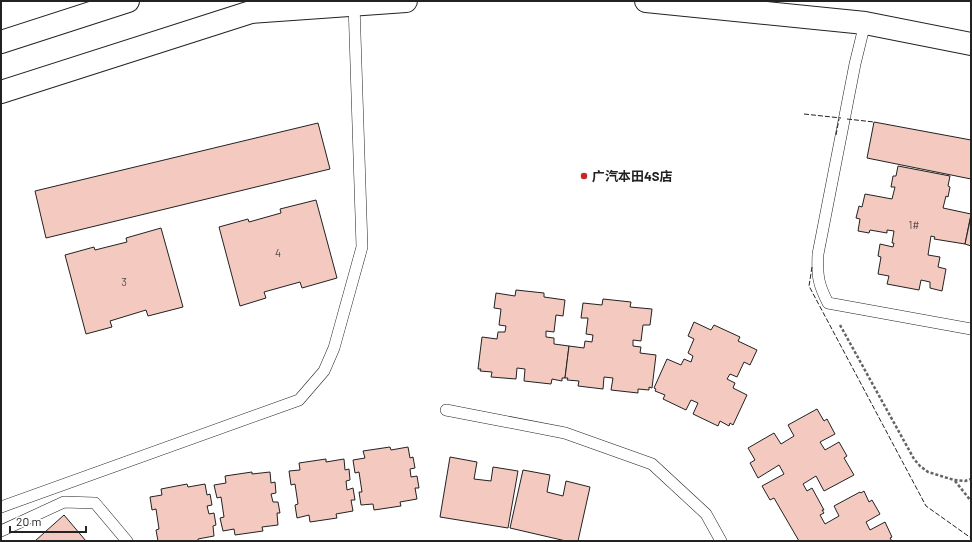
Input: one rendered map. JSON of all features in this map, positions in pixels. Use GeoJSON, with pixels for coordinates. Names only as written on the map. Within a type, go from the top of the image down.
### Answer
{"type":"FeatureCollection","features":[{"type":"Feature","properties":{"kind":"main road"},"geometry":{"type":"LineString","coordinates":[[1,42],[128,1]]}},
{"type":"Feature","properties":{"kind":"main road"},"geometry":{"type":"LineString","coordinates":[[1,92],[251,12],[406,1]]}},
{"type":"Feature","properties":{"kind":"main road"},"geometry":{"type":"LineString","coordinates":[[646,1],[866,23],[971,44]]}},
{"type":"Feature","properties":{"kind":"lane"},"geometry":{"type":"LineString","coordinates":[[1,507],[299,400],[324,371],[334,348],[362,247],[354,4]]}},
{"type":"Feature","properties":{"kind":"lane"},"geometry":{"type":"LineString","coordinates":[[866,23],[856,64],[818,254],[817,274],[821,290],[828,303],[971,329]]}},
{"type":"Feature","properties":{"kind":"lane"},"geometry":{"type":"LineString","coordinates":[[446,410],[564,434],[652,464],[706,514],[721,541]]}},
{"type":"Feature","properties":{"kind":"lane"},"geometry":{"type":"LineString","coordinates":[[1,531],[64,502],[96,503],[127,541]]}},
{"type":"Feature","properties":{"kind":"path"},"geometry":{"type":"LineString","coordinates":[[828,303],[914,459],[928,472],[954,480],[965,481],[971,479]]}},
{"type":"Feature","properties":{"kind":"path"},"geometry":{"type":"LineString","coordinates":[[954,480],[971,500]]}},
{"type":"Feature","properties":{"kind":"building"},"geometry":{"type":"Polygon","coordinates":[[[874,122],[971,140],[971,179],[867,158],[874,122]]]}},
{"type":"Feature","properties":{"kind":"building"},"geometry":{"type":"Polygon","coordinates":[[[318,123],[330,169],[46,238],[35,191],[318,123]]]}},
{"type":"Feature","properties":{"kind":"building"},"geometry":{"type":"Polygon","coordinates":[[[898,166],[950,176],[948,197],[946,196],[943,208],[971,214],[965,244],[934,239],[935,237],[931,236],[928,255],[940,257],[938,267],[946,269],[942,291],[930,288],[930,282],[921,280],[919,290],[887,284],[889,276],[878,274],[881,257],[878,256],[880,244],[893,247],[894,243],[892,243],[894,231],[887,230],[887,233],[870,230],[869,233],[858,231],[860,219],[856,218],[859,206],[862,207],[865,194],[892,199],[895,187],[891,187],[893,176],[896,176],[898,166]]]}},
{"type":"Feature","properties":{"kind":"building"},"geometry":{"type":"Polygon","coordinates":[[[316,200],[337,278],[302,288],[300,282],[264,292],[266,298],[240,306],[219,227],[248,219],[249,222],[281,213],[280,209],[316,200]]]}},
{"type":"Feature","properties":{"kind":"building"},"geometry":{"type":"Polygon","coordinates":[[[971,216],[971,246],[965,244],[971,216]]]}},
{"type":"Feature","properties":{"kind":"building"},"geometry":{"type":"Polygon","coordinates":[[[161,228],[183,307],[148,316],[146,310],[110,321],[112,327],[86,334],[65,255],[94,247],[95,250],[127,242],[126,238],[161,228]]]}},
{"type":"Feature","properties":{"kind":"building"},"geometry":{"type":"Polygon","coordinates":[[[516,290],[544,293],[544,297],[565,300],[563,316],[556,315],[554,332],[546,331],[546,337],[554,338],[554,344],[569,346],[565,378],[562,378],[562,381],[552,379],[551,384],[524,381],[525,369],[517,368],[516,379],[491,377],[492,372],[480,371],[481,369],[478,369],[482,337],[497,339],[498,332],[505,332],[506,326],[499,325],[501,309],[494,308],[496,293],[515,296],[516,290]]]}},
{"type":"Feature","properties":{"kind":"building"},"geometry":{"type":"Polygon","coordinates":[[[603,299],[631,302],[630,307],[652,309],[650,325],[643,325],[641,341],[633,340],[633,346],[641,347],[640,353],[656,355],[652,388],[649,387],[649,390],[638,389],[638,393],[611,390],[613,378],[604,377],[603,389],[578,386],[579,381],[567,380],[568,378],[565,378],[569,346],[584,348],[585,341],[592,342],[593,335],[586,334],[588,318],[581,318],[583,303],[602,305],[603,299]]]}},
{"type":"Feature","properties":{"kind":"building"},"geometry":{"type":"Polygon","coordinates":[[[694,322],[711,330],[714,325],[740,337],[738,341],[757,350],[750,365],[744,362],[737,377],[730,374],[727,379],[735,383],[733,388],[747,395],[733,425],[730,423],[729,426],[720,421],[718,426],[693,414],[698,403],[691,400],[686,410],[663,399],[665,395],[655,391],[656,389],[654,388],[667,359],[681,365],[684,359],[691,362],[693,356],[688,353],[694,339],[688,336],[694,322]]]}},
{"type":"Feature","properties":{"kind":"building"},"geometry":{"type":"Polygon","coordinates":[[[817,409],[824,421],[827,419],[835,434],[820,442],[825,450],[839,442],[847,456],[844,458],[854,475],[824,491],[816,476],[803,484],[807,491],[812,488],[824,510],[822,510],[824,513],[820,515],[825,524],[839,516],[834,506],[864,491],[869,502],[872,500],[880,514],[866,522],[870,530],[885,522],[892,537],[890,538],[892,541],[799,541],[774,498],[770,500],[762,486],[784,474],[779,465],[758,478],[750,463],[755,460],[748,448],[774,433],[781,444],[794,436],[788,425],[817,409]]]}},
{"type":"Feature","properties":{"kind":"building"},"geometry":{"type":"Polygon","coordinates":[[[390,447],[391,450],[408,447],[410,458],[413,457],[415,468],[410,469],[411,477],[417,476],[419,488],[415,488],[417,499],[400,502],[401,506],[374,510],[373,504],[361,505],[359,492],[362,492],[359,472],[355,473],[353,460],[365,458],[363,451],[390,447]]]}},
{"type":"Feature","properties":{"kind":"building"},"geometry":{"type":"Polygon","coordinates":[[[450,457],[477,462],[474,479],[491,481],[493,467],[518,471],[508,528],[440,517],[450,457]]]}},
{"type":"Feature","properties":{"kind":"building"},"geometry":{"type":"Polygon","coordinates":[[[326,459],[326,462],[344,459],[345,470],[349,469],[350,480],[346,481],[347,490],[353,488],[355,500],[351,500],[353,511],[336,514],[337,518],[310,522],[309,515],[297,518],[295,505],[298,504],[295,484],[291,485],[289,471],[300,470],[299,463],[326,459]]]}},
{"type":"Feature","properties":{"kind":"building"},"geometry":{"type":"Polygon","coordinates":[[[523,470],[550,475],[547,492],[563,496],[566,481],[590,487],[578,541],[566,541],[510,528],[523,470]]]}},
{"type":"Feature","properties":{"kind":"building"},"geometry":{"type":"Polygon","coordinates":[[[252,472],[252,474],[270,472],[271,483],[275,482],[276,493],[271,494],[273,502],[278,502],[280,513],[277,513],[278,525],[262,527],[263,531],[235,535],[234,529],[223,531],[220,518],[224,517],[221,497],[217,498],[214,485],[226,483],[225,476],[252,472]]]}},
{"type":"Feature","properties":{"kind":"building"},"geometry":{"type":"Polygon","coordinates":[[[187,484],[188,487],[205,484],[207,495],[210,494],[212,505],[207,506],[209,514],[214,513],[216,525],[213,526],[214,536],[198,539],[198,541],[158,541],[156,530],[159,529],[156,509],[152,510],[150,497],[162,495],[161,489],[187,484]]]}},
{"type":"Feature","properties":{"kind":"building"},"geometry":{"type":"Polygon","coordinates":[[[64,515],[86,541],[35,541],[64,515]]]}},
{"type":"Feature","properties":{"kind":"fence"},"geometry":{"type":"LineString","coordinates":[[804,114],[841,118]]}},
{"type":"Feature","properties":{"kind":"fence"},"geometry":{"type":"LineString","coordinates":[[836,135],[839,119]]}},
{"type":"Feature","properties":{"kind":"fence"},"geometry":{"type":"LineString","coordinates":[[847,119],[874,122]]}},
{"type":"Feature","properties":{"kind":"fence"},"geometry":{"type":"LineString","coordinates":[[812,267],[809,286],[926,506],[971,538]]}},
{"type":"Feature","properties":{"kind":"place","name":"广汽本田4S店"},"geometry":{"type":"Point","coordinates":[584,176]}}]}
